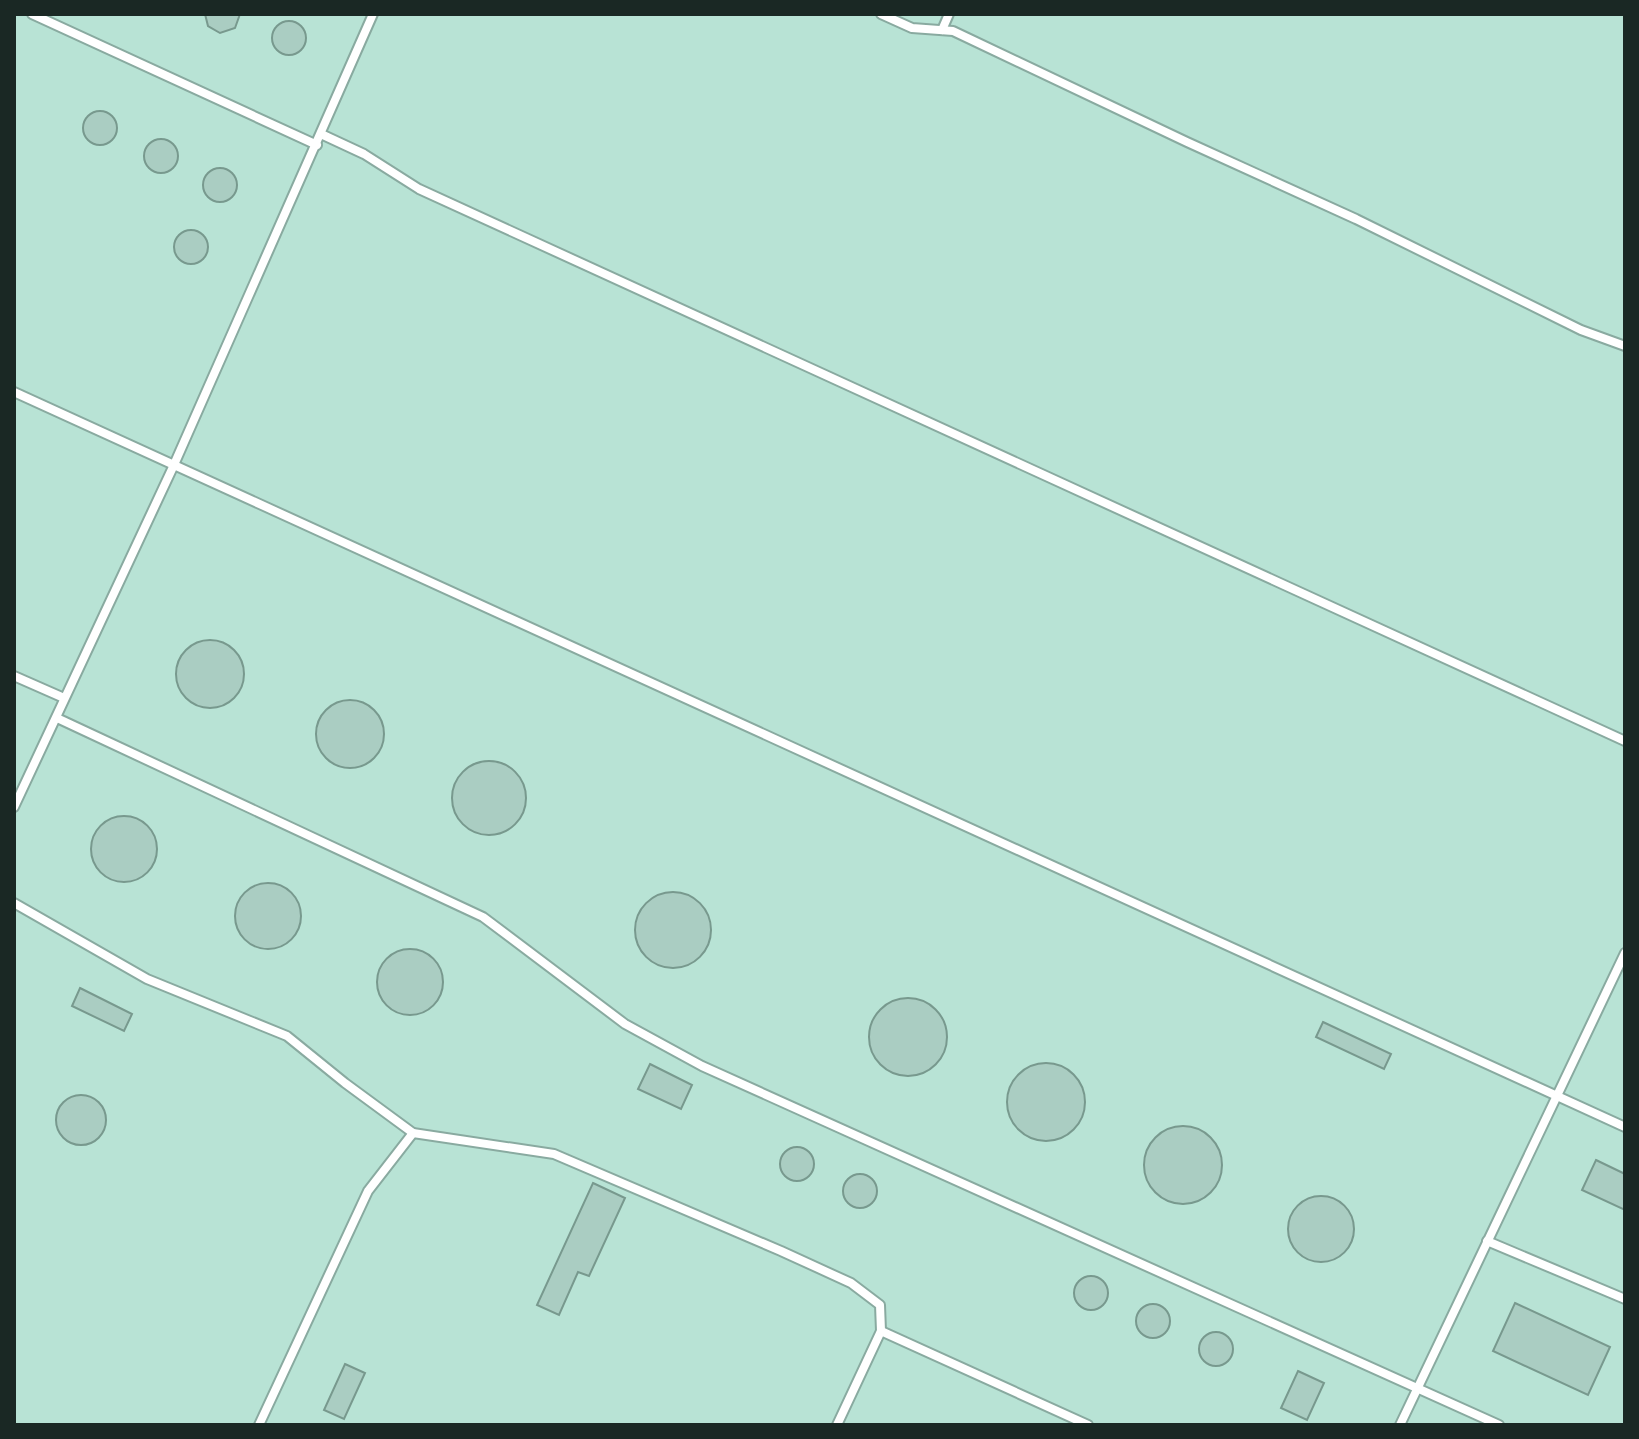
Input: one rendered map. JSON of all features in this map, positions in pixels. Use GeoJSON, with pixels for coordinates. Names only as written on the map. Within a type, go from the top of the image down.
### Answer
{"type":"FeatureCollection","features":[{"type":"Feature","properties":{"kind":"lane"},"geometry":{"type":"LineString","coordinates":[[32,14],[317,145]]}},
{"type":"Feature","properties":{"kind":"lane"},"geometry":{"type":"LineString","coordinates":[[14,807],[173,467],[373,14]]}},
{"type":"Feature","properties":{"kind":"lane"},"geometry":{"type":"LineString","coordinates":[[881,14],[912,28],[953,31],[1356,219],[1581,330],[1625,346]]}},
{"type":"Feature","properties":{"kind":"lane"},"geometry":{"type":"LineString","coordinates":[[942,30],[949,14]]}},
{"type":"Feature","properties":{"kind":"lane"},"geometry":{"type":"LineString","coordinates":[[321,134],[364,154],[434,196],[1625,741]]}},
{"type":"Feature","properties":{"kind":"lane"},"geometry":{"type":"LineString","coordinates":[[14,392],[1625,1127]]}},
{"type":"Feature","properties":{"kind":"lane"},"geometry":{"type":"LineString","coordinates":[[14,676],[64,698]]}},
{"type":"Feature","properties":{"kind":"lane"},"geometry":{"type":"LineString","coordinates":[[57,718],[483,917],[625,1024],[702,1066],[1499,1425]]}},
{"type":"Feature","properties":{"kind":"lane"},"geometry":{"type":"LineString","coordinates":[[14,903],[147,979],[287,1036],[413,1133],[554,1154],[851,1283],[880,1305],[881,1331],[837,1425]]}},
{"type":"Feature","properties":{"kind":"lane"},"geometry":{"type":"LineString","coordinates":[[1400,1425],[1625,953]]}},
{"type":"Feature","properties":{"kind":"lane"},"geometry":{"type":"LineString","coordinates":[[259,1425],[368,1191],[413,1133]]}},
{"type":"Feature","properties":{"kind":"lane"},"geometry":{"type":"LineString","coordinates":[[1487,1241],[1625,1299]]}},
{"type":"Feature","properties":{"kind":"lane"},"geometry":{"type":"LineString","coordinates":[[881,1331],[1088,1425]]}},
{"type":"Feature","properties":{"kind":"shaded area"},"geometry":{"type":"Polygon","coordinates":[[[14,14],[1625,14],[1625,1425],[14,1425],[14,14]]]}},
{"type":"Feature","properties":{"kind":"building"},"geometry":{"type":"Polygon","coordinates":[[[205,14],[240,14],[235,28],[220,33],[208,26],[205,14]]]}},
{"type":"Feature","properties":{"kind":"building"},"geometry":{"type":"Polygon","coordinates":[[[289,21],[301,26],[306,38],[301,50],[289,55],[277,50],[272,38],[277,26],[289,21]]]}},
{"type":"Feature","properties":{"kind":"building"},"geometry":{"type":"Polygon","coordinates":[[[100,111],[112,116],[117,128],[112,140],[100,145],[88,140],[83,128],[88,116],[100,111]]]}},
{"type":"Feature","properties":{"kind":"building"},"geometry":{"type":"Polygon","coordinates":[[[161,139],[173,144],[178,156],[173,168],[161,173],[149,168],[144,156],[149,144],[161,139]]]}},
{"type":"Feature","properties":{"kind":"building"},"geometry":{"type":"Polygon","coordinates":[[[220,168],[232,173],[237,185],[232,197],[220,202],[208,197],[203,185],[208,173],[220,168]]]}},
{"type":"Feature","properties":{"kind":"building"},"geometry":{"type":"Polygon","coordinates":[[[191,230],[203,235],[208,247],[203,259],[191,264],[179,259],[174,247],[179,235],[191,230]]]}},
{"type":"Feature","properties":{"kind":"building"},"geometry":{"type":"Polygon","coordinates":[[[217,640],[238,655],[244,674],[242,687],[234,698],[217,708],[203,708],[186,698],[178,687],[176,667],[186,650],[197,642],[217,640]]]}},
{"type":"Feature","properties":{"kind":"building"},"geometry":{"type":"Polygon","coordinates":[[[357,700],[378,715],[384,734],[382,747],[374,758],[357,768],[343,768],[326,758],[318,747],[316,727],[326,710],[337,702],[357,700]]]}},
{"type":"Feature","properties":{"kind":"building"},"geometry":{"type":"Polygon","coordinates":[[[489,761],[503,764],[515,772],[523,784],[526,798],[523,812],[515,824],[503,832],[489,835],[475,832],[463,824],[455,812],[452,798],[455,784],[463,772],[475,764],[489,761]]]}},
{"type":"Feature","properties":{"kind":"building"},"geometry":{"type":"Polygon","coordinates":[[[118,816],[130,816],[142,821],[152,831],[157,849],[155,862],[142,877],[130,882],[118,882],[106,877],[96,867],[91,855],[91,843],[96,831],[106,821],[118,816]]]}},
{"type":"Feature","properties":{"kind":"building"},"geometry":{"type":"Polygon","coordinates":[[[262,883],[274,883],[286,888],[296,898],[301,916],[299,929],[286,944],[274,949],[262,949],[250,944],[240,934],[235,922],[235,910],[240,898],[250,888],[262,883]]]}},
{"type":"Feature","properties":{"kind":"building"},"geometry":{"type":"Polygon","coordinates":[[[673,892],[687,895],[700,903],[708,916],[711,930],[708,944],[700,957],[687,965],[673,968],[659,965],[646,957],[638,944],[635,930],[638,916],[646,903],[659,895],[673,892]]]}},
{"type":"Feature","properties":{"kind":"building"},"geometry":{"type":"Polygon","coordinates":[[[404,949],[416,949],[428,954],[438,964],[443,982],[441,995],[428,1010],[416,1015],[404,1015],[392,1010],[382,1000],[377,988],[377,976],[382,964],[392,954],[404,949]]]}},
{"type":"Feature","properties":{"kind":"building"},"geometry":{"type":"Polygon","coordinates":[[[80,988],[132,1014],[124,1031],[72,1006],[80,988]]]}},
{"type":"Feature","properties":{"kind":"building"},"geometry":{"type":"Polygon","coordinates":[[[908,998],[923,1001],[940,1015],[947,1037],[944,1052],[930,1069],[908,1076],[893,1073],[876,1059],[869,1037],[872,1022],[886,1005],[908,998]]]}},
{"type":"Feature","properties":{"kind":"building"},"geometry":{"type":"Polygon","coordinates":[[[1323,1022],[1391,1054],[1384,1069],[1316,1037],[1323,1022]]]}},
{"type":"Feature","properties":{"kind":"building"},"geometry":{"type":"Polygon","coordinates":[[[1046,1063],[1061,1066],[1078,1080],[1085,1102],[1082,1117],[1068,1134],[1046,1141],[1031,1138],[1014,1124],[1007,1102],[1010,1087],[1024,1070],[1046,1063]]]}},
{"type":"Feature","properties":{"kind":"building"},"geometry":{"type":"Polygon","coordinates":[[[650,1064],[692,1085],[681,1109],[638,1089],[650,1064]]]}},
{"type":"Feature","properties":{"kind":"building"},"geometry":{"type":"Polygon","coordinates":[[[81,1095],[98,1103],[106,1120],[98,1137],[81,1145],[64,1137],[56,1120],[64,1103],[81,1095]]]}},
{"type":"Feature","properties":{"kind":"building"},"geometry":{"type":"Polygon","coordinates":[[[1183,1126],[1198,1129],[1210,1138],[1219,1150],[1222,1165],[1219,1180],[1210,1192],[1198,1201],[1183,1204],[1168,1201],[1156,1192],[1147,1180],[1144,1165],[1147,1150],[1156,1138],[1168,1129],[1183,1126]]]}},
{"type":"Feature","properties":{"kind":"building"},"geometry":{"type":"Polygon","coordinates":[[[797,1147],[809,1152],[814,1164],[809,1176],[797,1181],[785,1176],[780,1164],[785,1152],[797,1147]]]}},
{"type":"Feature","properties":{"kind":"building"},"geometry":{"type":"Polygon","coordinates":[[[1596,1160],[1625,1174],[1625,1210],[1582,1190],[1596,1160]]]}},
{"type":"Feature","properties":{"kind":"building"},"geometry":{"type":"Polygon","coordinates":[[[860,1174],[872,1179],[877,1191],[872,1203],[860,1208],[848,1203],[843,1191],[848,1179],[860,1174]]]}},
{"type":"Feature","properties":{"kind":"building"},"geometry":{"type":"Polygon","coordinates":[[[593,1183],[625,1198],[589,1276],[578,1272],[559,1315],[537,1305],[593,1183]]]}},
{"type":"Feature","properties":{"kind":"building"},"geometry":{"type":"Polygon","coordinates":[[[1327,1196],[1345,1205],[1352,1216],[1352,1242],[1345,1253],[1334,1260],[1315,1262],[1297,1253],[1290,1242],[1288,1223],[1297,1205],[1308,1198],[1327,1196]]]}},
{"type":"Feature","properties":{"kind":"building"},"geometry":{"type":"Polygon","coordinates":[[[1091,1276],[1103,1281],[1108,1293],[1103,1305],[1091,1310],[1079,1305],[1074,1293],[1079,1281],[1091,1276]]]}},
{"type":"Feature","properties":{"kind":"building"},"geometry":{"type":"Polygon","coordinates":[[[1515,1303],[1610,1347],[1588,1395],[1493,1351],[1515,1303]]]}},
{"type":"Feature","properties":{"kind":"building"},"geometry":{"type":"Polygon","coordinates":[[[1153,1304],[1165,1309],[1170,1321],[1165,1333],[1153,1338],[1141,1333],[1136,1321],[1141,1309],[1153,1304]]]}},
{"type":"Feature","properties":{"kind":"building"},"geometry":{"type":"Polygon","coordinates":[[[1216,1332],[1228,1337],[1233,1349],[1228,1361],[1216,1366],[1204,1361],[1199,1349],[1204,1337],[1216,1332]]]}},
{"type":"Feature","properties":{"kind":"building"},"geometry":{"type":"Polygon","coordinates":[[[345,1364],[365,1373],[344,1419],[324,1410],[345,1364]]]}},
{"type":"Feature","properties":{"kind":"building"},"geometry":{"type":"Polygon","coordinates":[[[1298,1371],[1324,1383],[1307,1420],[1281,1408],[1298,1371]]]}}]}
